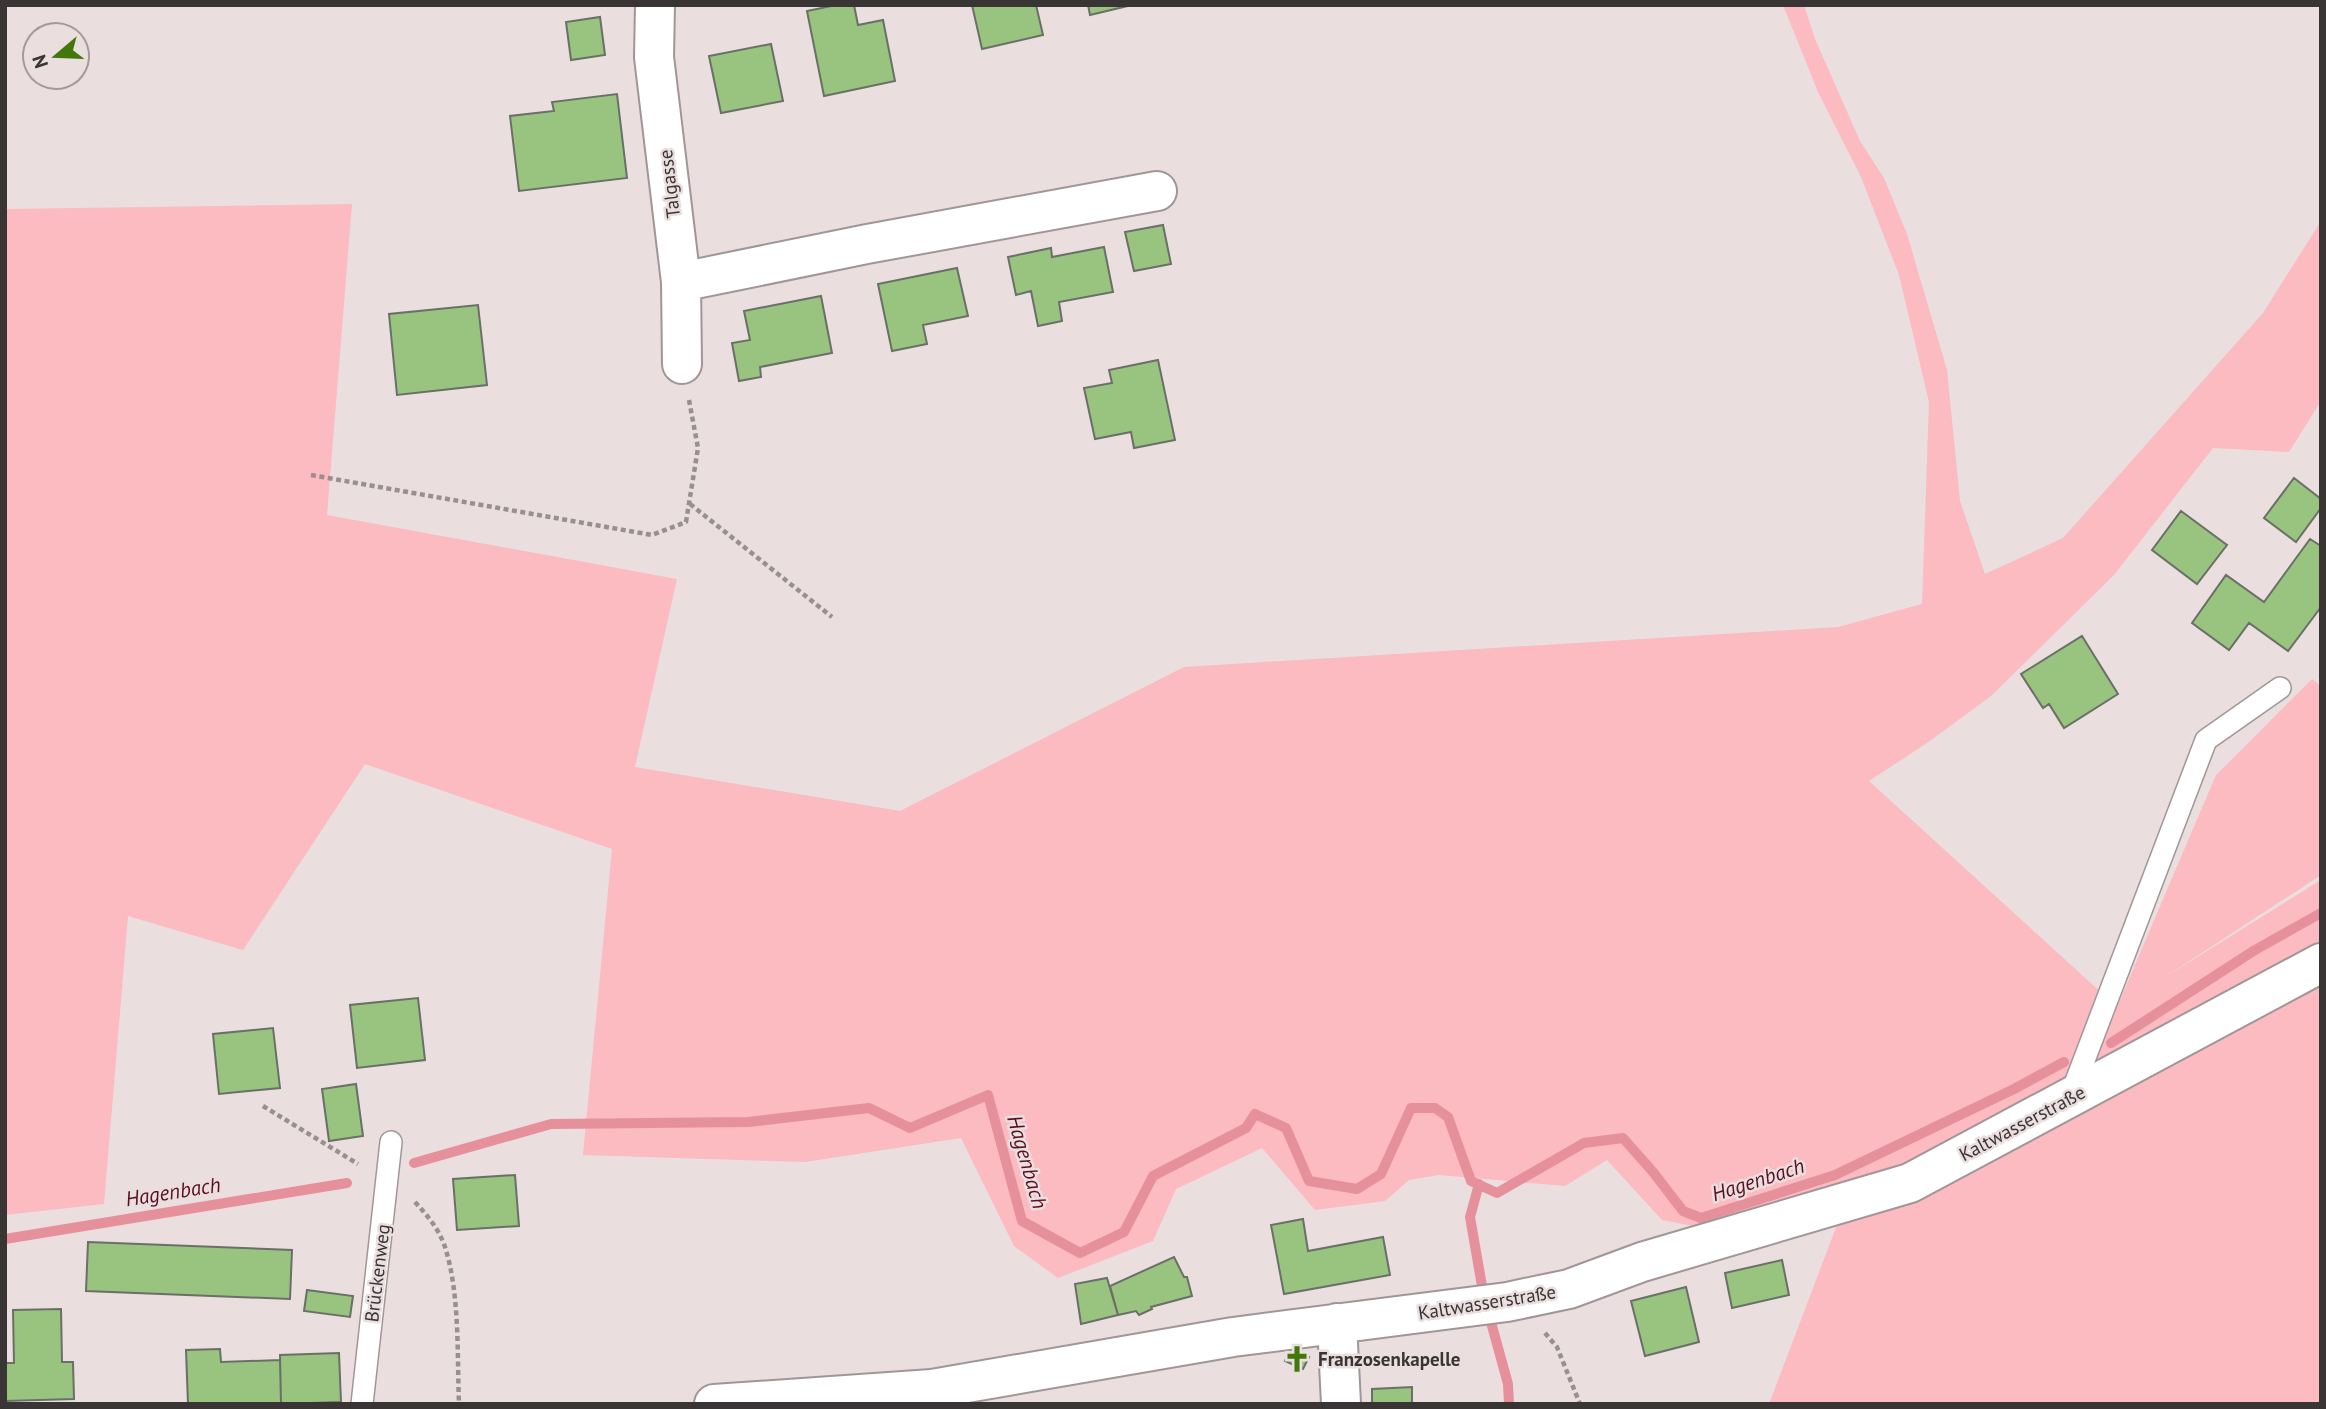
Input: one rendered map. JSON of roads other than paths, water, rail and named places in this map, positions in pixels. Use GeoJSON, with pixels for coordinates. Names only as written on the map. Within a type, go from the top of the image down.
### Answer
{"type":"FeatureCollection","features":[{"type":"Feature","properties":{"kind":"street","name":"Talgasse"},"geometry":{"type":"LineString","coordinates":[[655,5],[654,57],[681,282],[682,363]]}},
{"type":"Feature","properties":{"kind":"street"},"geometry":{"type":"LineString","coordinates":[[681,282],[867,244],[1157,191]]}},
{"type":"Feature","properties":{"kind":"street","name":"Kaltwasserstraße"},"geometry":{"type":"LineString","coordinates":[[714,1404],[932,1389],[1233,1337],[1507,1302],[1569,1289],[1642,1262],[1910,1183],[2321,963]]}},
{"type":"Feature","properties":{"kind":"street"},"geometry":{"type":"LineString","coordinates":[[1337,1323],[1341,1404]]}},
{"type":"Feature","properties":{"kind":"lane"},"geometry":{"type":"LineString","coordinates":[[2070,1097],[2206,740],[2280,688]]}},
{"type":"Feature","properties":{"kind":"lane","name":"Brückenweg"},"geometry":{"type":"LineString","coordinates":[[362,1404],[391,1142]]}},
{"type":"Feature","properties":{"kind":"waterway","name":"Hagenbach"},"geometry":{"type":"LineString","coordinates":[[2111,1043],[2255,950],[2321,913]]}},
{"type":"Feature","properties":{"kind":"waterway","name":"Hagenbach"},"geometry":{"type":"LineString","coordinates":[[414,1163],[551,1124],[748,1122],[869,1108],[910,1128],[988,1095],[1022,1221],[1080,1253],[1124,1232],[1153,1176],[1246,1128],[1255,1114],[1286,1128],[1309,1181],[1357,1189],[1381,1174],[1411,1108],[1435,1108],[1448,1117],[1471,1181],[1497,1193],[1584,1143],[1623,1138],[1683,1211],[1701,1218],[1835,1175],[2064,1062]]}},
{"type":"Feature","properties":{"kind":"waterway","name":"Hagenbach"},"geometry":{"type":"LineString","coordinates":[[5,1239],[347,1183]]}},
{"type":"Feature","properties":{"kind":"waterway"},"geometry":{"type":"LineString","coordinates":[[1479,1184],[1470,1217],[1482,1286]]}},
{"type":"Feature","properties":{"kind":"waterway"},"geometry":{"type":"LineString","coordinates":[[1489,1315],[1508,1384],[1509,1404]]}},
{"type":"Feature","properties":{"kind":"place","name":"Franzosenkapelle"},"geometry":{"type":"Point","coordinates":[1297,1359]}}]}
